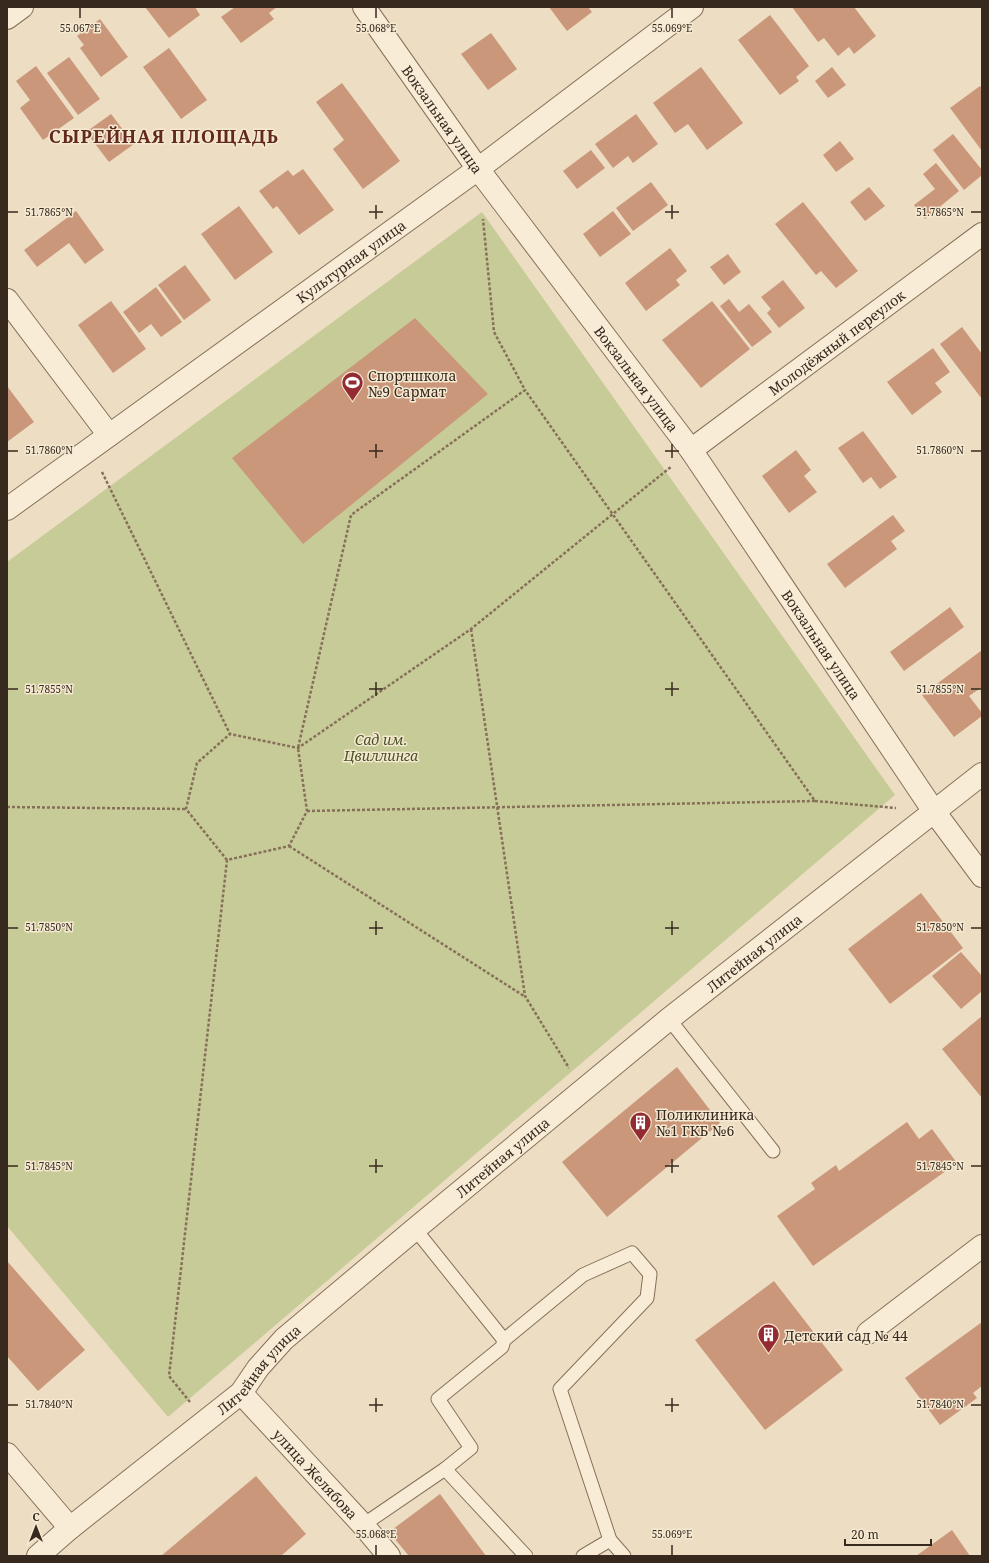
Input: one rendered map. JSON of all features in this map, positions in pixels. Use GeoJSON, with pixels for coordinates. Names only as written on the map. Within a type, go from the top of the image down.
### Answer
{"type":"FeatureCollection","features":[{"type":"Feature","properties":{"kind":"street"},"geometry":{"type":"LineString","coordinates":[[7,18],[22,7]]}},
{"type":"Feature","properties":{"kind":"street","name":"Вокзальная улица"},"geometry":{"type":"LineString","coordinates":[[364,7],[478,168],[691,450],[933,810],[982,876]]}},
{"type":"Feature","properties":{"kind":"street","name":"Культурная улица"},"geometry":{"type":"LineString","coordinates":[[7,509],[478,168],[692,7]]}},
{"type":"Feature","properties":{"kind":"street","name":"Молодёжный переулок"},"geometry":{"type":"LineString","coordinates":[[691,450],[982,234]]}},
{"type":"Feature","properties":{"kind":"street"},"geometry":{"type":"LineString","coordinates":[[7,300],[109,435]]}},
{"type":"Feature","properties":{"kind":"street","name":"Литейная улица"},"geometry":{"type":"LineString","coordinates":[[38,1556],[70,1528],[241,1393],[258,1368],[284,1339],[415,1229],[584,1091],[669,1019],[933,810],[982,774]]}},
{"type":"Feature","properties":{"kind":"street"},"geometry":{"type":"LineString","coordinates":[[868,1333],[982,1246]]}},
{"type":"Feature","properties":{"kind":"street","name":"улица Желябова"},"geometry":{"type":"LineString","coordinates":[[241,1393],[363,1525],[389,1556]]}},
{"type":"Feature","properties":{"kind":"street"},"geometry":{"type":"LineString","coordinates":[[7,1454],[70,1528]]}},
{"type":"Feature","properties":{"kind":"lane"},"geometry":{"type":"LineString","coordinates":[[669,1019],[773,1151]]}},
{"type":"Feature","properties":{"kind":"lane"},"geometry":{"type":"LineString","coordinates":[[415,1229],[504,1340]]}},
{"type":"Feature","properties":{"kind":"lane"},"geometry":{"type":"LineString","coordinates":[[363,1525],[445,1470],[470,1448],[438,1399],[502,1347],[504,1340],[583,1275],[632,1253],[650,1274],[647,1298],[560,1389],[610,1540],[624,1556]]}},
{"type":"Feature","properties":{"kind":"lane"},"geometry":{"type":"LineString","coordinates":[[445,1470],[526,1556]]}},
{"type":"Feature","properties":{"kind":"lane"},"geometry":{"type":"LineString","coordinates":[[583,1556],[610,1540]]}},
{"type":"Feature","properties":{"kind":"path"},"geometry":{"type":"LineString","coordinates":[[482,215],[494,332],[525,390],[815,801]]}},
{"type":"Feature","properties":{"kind":"path"},"geometry":{"type":"LineString","coordinates":[[289,846],[307,811],[298,748],[351,515],[525,390]]}},
{"type":"Feature","properties":{"kind":"path"},"geometry":{"type":"LineString","coordinates":[[109,435],[99,467],[230,734]]}},
{"type":"Feature","properties":{"kind":"path"},"geometry":{"type":"LineString","coordinates":[[230,734],[298,748],[470,629],[613,515],[691,450]]}},
{"type":"Feature","properties":{"kind":"path"},"geometry":{"type":"LineString","coordinates":[[470,629],[525,996],[584,1091]]}},
{"type":"Feature","properties":{"kind":"path"},"geometry":{"type":"LineString","coordinates":[[186,809],[197,763],[230,734]]}},
{"type":"Feature","properties":{"kind":"path"},"geometry":{"type":"LineString","coordinates":[[307,811],[815,801],[933,810]]}},
{"type":"Feature","properties":{"kind":"path"},"geometry":{"type":"LineString","coordinates":[[7,808],[186,809]]}},
{"type":"Feature","properties":{"kind":"path"},"geometry":{"type":"LineString","coordinates":[[186,809],[227,860],[169,1376],[206,1421]]}},
{"type":"Feature","properties":{"kind":"path"},"geometry":{"type":"LineString","coordinates":[[227,860],[289,846],[525,996]]}},
{"type":"Feature","properties":{"kind":"green space","name":"Сад им. Цвиллинга"},"geometry":{"type":"Polygon","coordinates":[[[482,212],[895,795],[168,1417],[7,1226],[7,562],[482,212]]]}},
{"type":"Feature","properties":{"kind":"building"},"geometry":{"type":"Polygon","coordinates":[[[145,7],[195,7],[200,15],[169,38],[145,7]]]}},
{"type":"Feature","properties":{"kind":"building"},"geometry":{"type":"Polygon","coordinates":[[[235,7],[277,7],[269,13],[274,19],[241,43],[221,17],[235,7]]]}},
{"type":"Feature","properties":{"kind":"building"},"geometry":{"type":"Polygon","coordinates":[[[549,7],[588,7],[592,12],[567,31],[549,7]]]}},
{"type":"Feature","properties":{"kind":"building"},"geometry":{"type":"Polygon","coordinates":[[[792,7],[854,7],[876,36],[854,54],[849,47],[838,56],[824,38],[818,42],[792,7]]]}},
{"type":"Feature","properties":{"kind":"building"},"geometry":{"type":"Polygon","coordinates":[[[770,15],[809,66],[796,77],[799,81],[780,95],[738,40],[770,15]]]}},
{"type":"Feature","properties":{"kind":"building"},"geometry":{"type":"Polygon","coordinates":[[[100,19],[128,57],[101,77],[80,48],[84,45],[77,36],[100,19]]]}},
{"type":"Feature","properties":{"kind":"building"},"geometry":{"type":"Polygon","coordinates":[[[491,33],[517,69],[488,90],[461,54],[491,33]]]}},
{"type":"Feature","properties":{"kind":"building"},"geometry":{"type":"Polygon","coordinates":[[[169,48],[207,100],[181,119],[143,67],[169,48]]]}},
{"type":"Feature","properties":{"kind":"building"},"geometry":{"type":"Polygon","coordinates":[[[69,57],[100,99],[78,115],[47,73],[69,57]]]}},
{"type":"Feature","properties":{"kind":"building"},"geometry":{"type":"Polygon","coordinates":[[[36,66],[74,118],[43,140],[20,108],[30,100],[16,81],[36,66]]]}},
{"type":"Feature","properties":{"kind":"building"},"geometry":{"type":"Polygon","coordinates":[[[701,67],[743,123],[707,150],[688,124],[675,133],[653,103],[701,67]]]}},
{"type":"Feature","properties":{"kind":"building"},"geometry":{"type":"Polygon","coordinates":[[[832,67],[846,85],[828,98],[815,81],[832,67]]]}},
{"type":"Feature","properties":{"kind":"building"},"geometry":{"type":"Polygon","coordinates":[[[342,83],[400,161],[363,189],[333,149],[344,140],[316,102],[342,83]]]}},
{"type":"Feature","properties":{"kind":"building"},"geometry":{"type":"Polygon","coordinates":[[[980,86],[982,88],[982,151],[950,108],[980,86]]]}},
{"type":"Feature","properties":{"kind":"building"},"geometry":{"type":"Polygon","coordinates":[[[111,114],[134,144],[109,162],[86,132],[111,114]]]}},
{"type":"Feature","properties":{"kind":"building"},"geometry":{"type":"Polygon","coordinates":[[[636,114],[658,144],[633,163],[628,156],[613,168],[595,144],[636,114]]]}},
{"type":"Feature","properties":{"kind":"building"},"geometry":{"type":"Polygon","coordinates":[[[953,134],[982,170],[982,175],[964,190],[933,150],[953,134]]]}},
{"type":"Feature","properties":{"kind":"building"},"geometry":{"type":"Polygon","coordinates":[[[840,141],[854,159],[836,172],[823,155],[840,141]]]}},
{"type":"Feature","properties":{"kind":"building"},"geometry":{"type":"Polygon","coordinates":[[[591,150],[605,168],[577,189],[563,171],[591,150]]]}},
{"type":"Feature","properties":{"kind":"building"},"geometry":{"type":"Polygon","coordinates":[[[936,163],[959,191],[925,219],[914,205],[935,189],[923,174],[936,163]]]}},
{"type":"Feature","properties":{"kind":"building"},"geometry":{"type":"Polygon","coordinates":[[[303,169],[334,210],[299,235],[277,206],[273,209],[259,191],[288,170],[293,176],[303,169]]]}},
{"type":"Feature","properties":{"kind":"building"},"geometry":{"type":"Polygon","coordinates":[[[651,182],[668,205],[633,231],[616,208],[651,182]]]}},
{"type":"Feature","properties":{"kind":"building"},"geometry":{"type":"Polygon","coordinates":[[[869,187],[885,206],[865,221],[850,202],[869,187]]]}},
{"type":"Feature","properties":{"kind":"building"},"geometry":{"type":"Polygon","coordinates":[[[803,202],[858,271],[836,288],[821,271],[816,275],[775,224],[803,202]]]}},
{"type":"Feature","properties":{"kind":"building"},"geometry":{"type":"Polygon","coordinates":[[[239,206],[273,252],[235,280],[201,234],[239,206]]]}},
{"type":"Feature","properties":{"kind":"building"},"geometry":{"type":"Polygon","coordinates":[[[76,211],[104,250],[85,264],[69,243],[37,267],[24,250],[76,211]]]}},
{"type":"Feature","properties":{"kind":"building"},"geometry":{"type":"Polygon","coordinates":[[[613,211],[631,234],[600,257],[583,234],[613,211]]]}},
{"type":"Feature","properties":{"kind":"building"},"geometry":{"type":"Polygon","coordinates":[[[670,248],[687,271],[676,280],[680,285],[646,311],[625,283],[670,248]]]}},
{"type":"Feature","properties":{"kind":"building"},"geometry":{"type":"Polygon","coordinates":[[[728,254],[741,272],[724,285],[710,267],[728,254]]]}},
{"type":"Feature","properties":{"kind":"building"},"geometry":{"type":"Polygon","coordinates":[[[185,265],[211,300],[184,320],[158,285],[185,265]]]}},
{"type":"Feature","properties":{"kind":"building"},"geometry":{"type":"Polygon","coordinates":[[[783,280],[805,308],[779,328],[767,313],[771,309],[761,297],[783,280]]]}},
{"type":"Feature","properties":{"kind":"building"},"geometry":{"type":"Polygon","coordinates":[[[156,287],[182,322],[161,337],[151,324],[139,333],[123,312],[156,287]]]}},
{"type":"Feature","properties":{"kind":"building"},"geometry":{"type":"Polygon","coordinates":[[[729,299],[739,312],[749,304],[772,332],[752,347],[720,306],[729,299]]]}},
{"type":"Feature","properties":{"kind":"building"},"geometry":{"type":"Polygon","coordinates":[[[111,301],[146,349],[113,373],[78,325],[111,301]]]}},
{"type":"Feature","properties":{"kind":"building"},"geometry":{"type":"Polygon","coordinates":[[[712,301],[750,349],[701,388],[662,340],[712,301]]]}},
{"type":"Feature","properties":{"kind":"building"},"geometry":{"type":"Polygon","coordinates":[[[415,318],[488,394],[303,544],[232,458],[415,318]]]}},
{"type":"Feature","properties":{"kind":"building"},"geometry":{"type":"Polygon","coordinates":[[[962,327],[982,354],[982,399],[940,344],[962,327]]]}},
{"type":"Feature","properties":{"kind":"building"},"geometry":{"type":"Polygon","coordinates":[[[933,348],[950,372],[935,383],[942,392],[912,415],[887,382],[933,348]]]}},
{"type":"Feature","properties":{"kind":"building"},"geometry":{"type":"Polygon","coordinates":[[[7,386],[34,422],[7,442],[7,386]]]}},
{"type":"Feature","properties":{"kind":"building"},"geometry":{"type":"Polygon","coordinates":[[[863,431],[897,477],[880,489],[871,477],[863,483],[838,448],[863,431]]]}},
{"type":"Feature","properties":{"kind":"building"},"geometry":{"type":"Polygon","coordinates":[[[796,450],[811,470],[804,476],[817,492],[789,513],[762,476],[796,450]]]}},
{"type":"Feature","properties":{"kind":"building"},"geometry":{"type":"Polygon","coordinates":[[[893,515],[905,531],[891,541],[897,549],[845,588],[827,564],[893,515]]]}},
{"type":"Feature","properties":{"kind":"building"},"geometry":{"type":"Polygon","coordinates":[[[950,607],[964,627],[904,671],[890,652],[950,607]]]}},
{"type":"Feature","properties":{"kind":"building"},"geometry":{"type":"Polygon","coordinates":[[[982,650],[982,687],[969,696],[982,713],[982,716],[954,737],[922,695],[982,650]]]}},
{"type":"Feature","properties":{"kind":"building"},"geometry":{"type":"Polygon","coordinates":[[[921,893],[963,948],[890,1004],[848,949],[921,893]]]}},
{"type":"Feature","properties":{"kind":"building"},"geometry":{"type":"Polygon","coordinates":[[[961,952],[982,976],[982,991],[961,1009],[932,976],[961,952]]]}},
{"type":"Feature","properties":{"kind":"building"},"geometry":{"type":"Polygon","coordinates":[[[982,1016],[982,1098],[942,1049],[982,1016]]]}},
{"type":"Feature","properties":{"kind":"building","name":"Поликлиника №1 ГКБ №6"},"geometry":{"type":"Polygon","coordinates":[[[677,1067],[720,1123],[607,1217],[562,1162],[677,1067]]]}},
{"type":"Feature","properties":{"kind":"building"},"geometry":{"type":"Polygon","coordinates":[[[907,1122],[919,1139],[932,1129],[957,1163],[813,1266],[777,1216],[815,1189],[811,1183],[836,1165],[839,1171],[907,1122]]]}},
{"type":"Feature","properties":{"kind":"building"},"geometry":{"type":"Polygon","coordinates":[[[7,1261],[85,1350],[38,1391],[7,1356],[7,1261]]]}},
{"type":"Feature","properties":{"kind":"building","name":"Детский сад № 44"},"geometry":{"type":"Polygon","coordinates":[[[774,1281],[843,1370],[765,1430],[695,1340],[774,1281]]]}},
{"type":"Feature","properties":{"kind":"building"},"geometry":{"type":"Polygon","coordinates":[[[982,1322],[982,1386],[973,1393],[977,1398],[940,1425],[905,1378],[982,1322]]]}},
{"type":"Feature","properties":{"kind":"building"},"geometry":{"type":"Polygon","coordinates":[[[256,1476],[306,1534],[281,1556],[161,1556],[256,1476]]]}},
{"type":"Feature","properties":{"kind":"building"},"geometry":{"type":"Polygon","coordinates":[[[440,1494],[486,1556],[409,1556],[389,1532],[440,1494]]]}},
{"type":"Feature","properties":{"kind":"building"},"geometry":{"type":"Polygon","coordinates":[[[952,1530],[970,1556],[916,1556],[952,1530]]]}},
{"type":"Feature","properties":{"kind":"place","name":"Спортшкола №9 Сармат"},"geometry":{"type":"Point","coordinates":[352,402]}},
{"type":"Feature","properties":{"kind":"place","name":"Поликлиника №1 ГКБ №6"},"geometry":{"type":"Point","coordinates":[641,1142]}},
{"type":"Feature","properties":{"kind":"place","name":"Детский сад № 44"},"geometry":{"type":"Point","coordinates":[769,1354]}},
{"type":"Feature","properties":{"kind":"district","name":"СЫРЕЙНАЯ ПЛОЩАДЬ"},"geometry":{"type":"Point","coordinates":[164,136]}}]}
